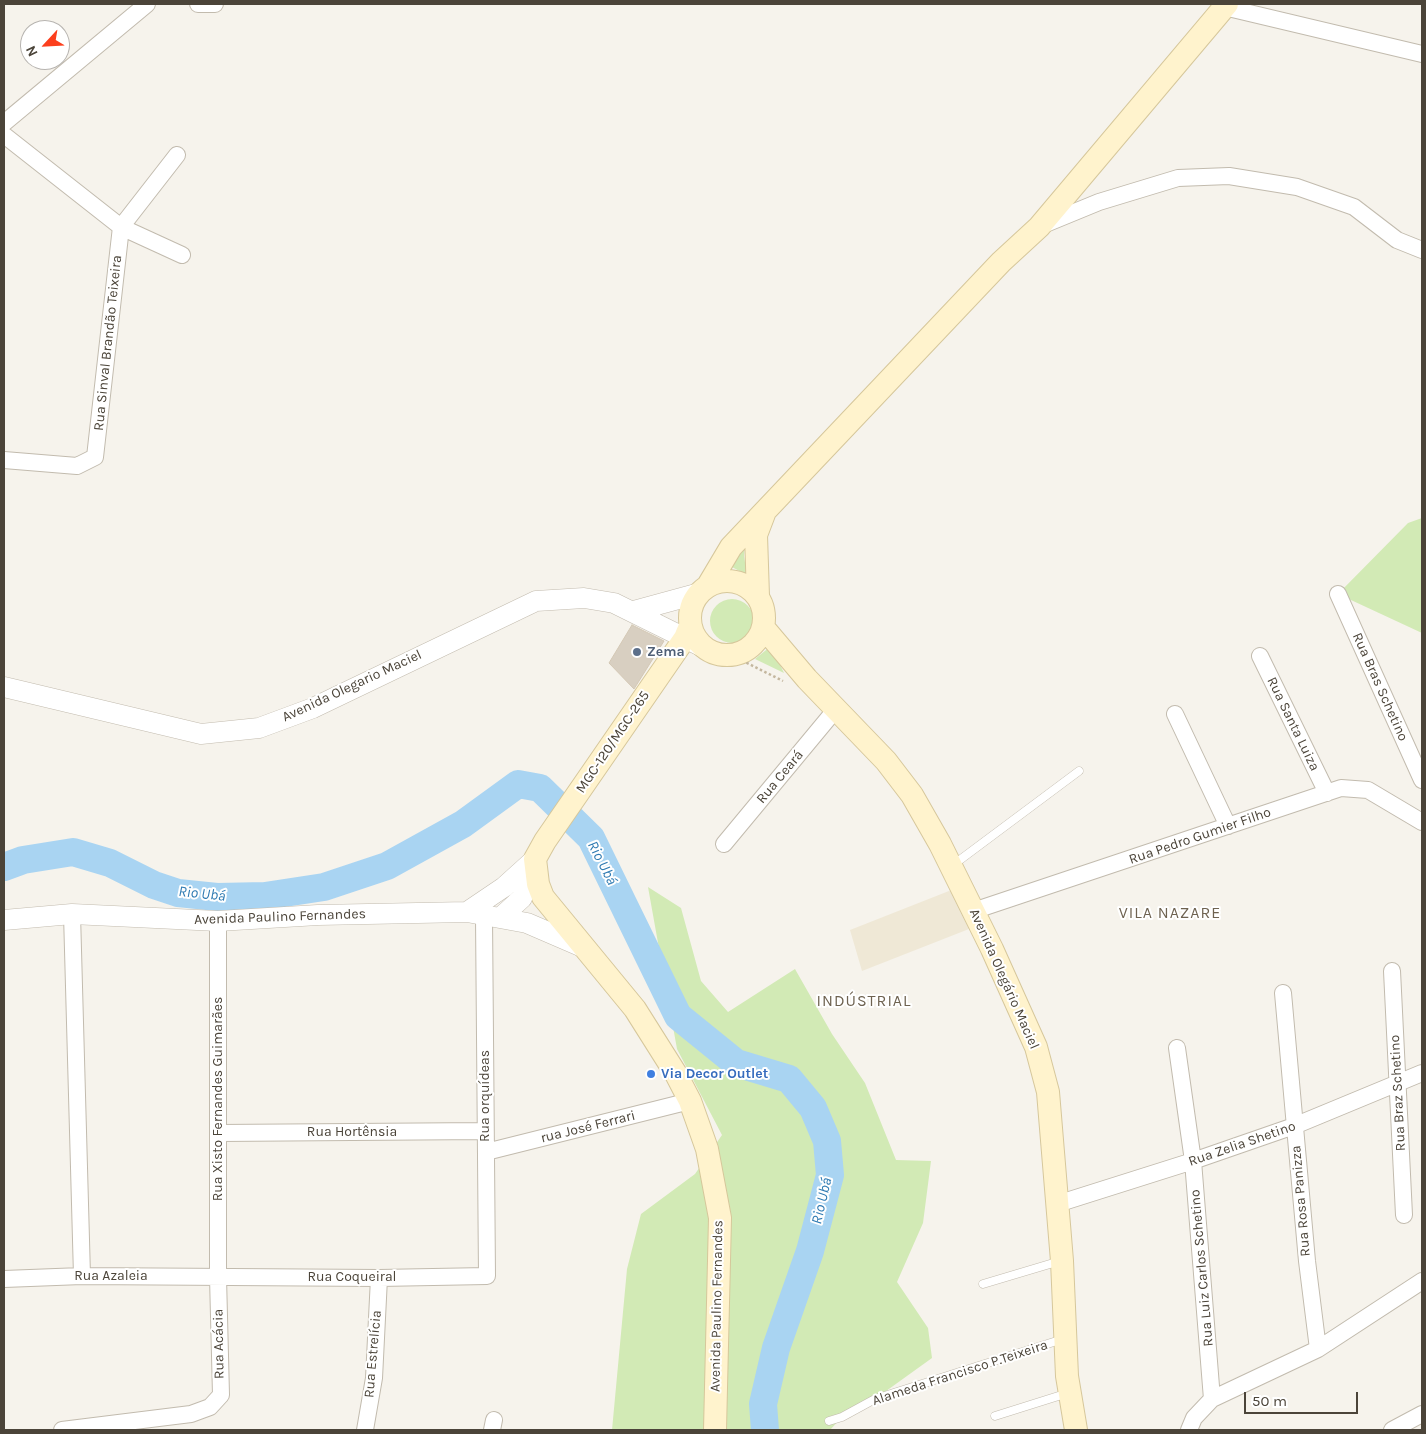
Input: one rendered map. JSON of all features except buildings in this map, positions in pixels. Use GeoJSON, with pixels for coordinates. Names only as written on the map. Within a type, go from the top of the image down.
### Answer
{"type":"FeatureCollection","features":[{"type":"Feature","properties":{"kind":"main road"},"geometry":{"type":"LineString","coordinates":[[765,510],[756,535],[758,596],[763,611],[764,627],[754,644],[733,656],[720,654],[687,639],[691,609],[731,547],[765,510],[1002,262],[1039,227],[1226,5]]}},
{"type":"Feature","properties":{"kind":"main road"},"geometry":{"type":"LineString","coordinates":[[704,588],[727,581],[739,582],[758,596]]}},
{"type":"Feature","properties":{"kind":"main road","name":"Avenida Olegário Maciel"},"geometry":{"type":"LineString","coordinates":[[764,627],[807,679],[886,761],[912,795],[974,911],[1036,1047],[1048,1092],[1062,1261],[1065,1339],[1070,1393],[1076,1430]]}},
{"type":"Feature","properties":{"kind":"main road","name":"MGC-120/MGC-265"},"geometry":{"type":"LineString","coordinates":[[540,850],[687,639]]}},
{"type":"Feature","properties":{"kind":"main road","name":"Avenida Paulino Fernandes"},"geometry":{"type":"LineString","coordinates":[[540,850],[538,884],[543,897],[635,1010],[676,1074],[690,1101],[706,1149],[720,1218],[715,1430]]}},
{"type":"Feature","properties":{"kind":"street"},"geometry":{"type":"LineString","coordinates":[[4,122],[147,4]]}},
{"type":"Feature","properties":{"kind":"street"},"geometry":{"type":"LineString","coordinates":[[198,4],[215,4]]}},
{"type":"Feature","properties":{"kind":"street"},"geometry":{"type":"LineString","coordinates":[[1226,5],[1422,54]]}},
{"type":"Feature","properties":{"kind":"street"},"geometry":{"type":"LineString","coordinates":[[4,135],[121,226],[182,255]]}},
{"type":"Feature","properties":{"kind":"street"},"geometry":{"type":"LineString","coordinates":[[121,226],[176,155]]}},
{"type":"Feature","properties":{"kind":"street"},"geometry":{"type":"LineString","coordinates":[[1039,227],[1099,202],[1178,178],[1229,176],[1297,187],[1354,207],[1397,240],[1422,250]]}},
{"type":"Feature","properties":{"kind":"street","name":"Rua Sinval Brandão Teixeira"},"geometry":{"type":"LineString","coordinates":[[4,460],[77,466],[96,456],[121,226]]}},
{"type":"Feature","properties":{"kind":"street"},"geometry":{"type":"LineString","coordinates":[[634,612],[704,588]]}},
{"type":"Feature","properties":{"kind":"street","name":"Rua Bras Schetino"},"geometry":{"type":"LineString","coordinates":[[1338,594],[1422,780]]}},
{"type":"Feature","properties":{"kind":"street","name":"Avenida Olegario Maciel"},"geometry":{"type":"LineString","coordinates":[[4,688],[201,734],[259,728],[312,708],[536,601],[584,598],[614,603],[687,639]]}},
{"type":"Feature","properties":{"kind":"street","name":"Rua Santa Luiza"},"geometry":{"type":"LineString","coordinates":[[1260,656],[1327,793]]}},
{"type":"Feature","properties":{"kind":"street","name":"Rua Ceará"},"geometry":{"type":"LineString","coordinates":[[724,844],[836,709]]}},
{"type":"Feature","properties":{"kind":"street"},"geometry":{"type":"LineString","coordinates":[[1175,714],[1228,826]]}},
{"type":"Feature","properties":{"kind":"street","name":"Rua Pedro Gumier Filho"},"geometry":{"type":"LineString","coordinates":[[974,911],[1341,788],[1368,790],[1422,822]]}},
{"type":"Feature","properties":{"kind":"street"},"geometry":{"type":"LineString","coordinates":[[484,916],[504,887],[540,850]]}},
{"type":"Feature","properties":{"kind":"street"},"geometry":{"type":"LineString","coordinates":[[484,916],[522,898],[540,850]]}},
{"type":"Feature","properties":{"kind":"street"},"geometry":{"type":"LineString","coordinates":[[72,914],[82,1276]]}},
{"type":"Feature","properties":{"kind":"street","name":"Avenida Paulino Fernandes"},"geometry":{"type":"LineString","coordinates":[[4,920],[72,914],[218,921],[318,915],[484,916],[527,923],[585,948]]}},
{"type":"Feature","properties":{"kind":"street","name":"Rua orquídeas"},"geometry":{"type":"LineString","coordinates":[[484,916],[487,1276]]}},
{"type":"Feature","properties":{"kind":"street","name":"Rua Xisto Fernandes Guimarães"},"geometry":{"type":"LineString","coordinates":[[218,921],[218,1277]]}},
{"type":"Feature","properties":{"kind":"street","name":"Rua Braz Schetino"},"geometry":{"type":"LineString","coordinates":[[1392,971],[1404,1215]]}},
{"type":"Feature","properties":{"kind":"street","name":"Rua Rosa Panizza"},"geometry":{"type":"LineString","coordinates":[[1283,993],[1307,1260],[1318,1349]]}},
{"type":"Feature","properties":{"kind":"street","name":"Rua Luiz Carlos Schetino"},"geometry":{"type":"LineString","coordinates":[[1177,1048],[1193,1161],[1212,1399]]}},
{"type":"Feature","properties":{"kind":"street","name":"Rua Zelia Shetino"},"geometry":{"type":"LineString","coordinates":[[1057,1204],[1193,1161],[1294,1126],[1422,1073]]}},
{"type":"Feature","properties":{"kind":"street","name":"rua José Ferrari"},"geometry":{"type":"LineString","coordinates":[[486,1152],[690,1101]]}},
{"type":"Feature","properties":{"kind":"street","name":"Rua Hortênsia"},"geometry":{"type":"LineString","coordinates":[[219,1133],[485,1132]]}},
{"type":"Feature","properties":{"kind":"street","name":"Rua Azaleia"},"geometry":{"type":"LineString","coordinates":[[4,1279],[82,1276],[218,1277]]}},
{"type":"Feature","properties":{"kind":"street","name":"Rua Coqueiral"},"geometry":{"type":"LineString","coordinates":[[218,1277],[379,1278],[487,1276]]}},
{"type":"Feature","properties":{"kind":"street","name":"Rua Acácia"},"geometry":{"type":"LineString","coordinates":[[62,1430],[191,1414],[210,1408],[220,1395],[218,1277]]}},
{"type":"Feature","properties":{"kind":"street","name":"Rua Estrelícia"},"geometry":{"type":"LineString","coordinates":[[364,1430],[374,1378],[379,1278]]}},
{"type":"Feature","properties":{"kind":"street"},"geometry":{"type":"LineString","coordinates":[[1189,1430],[1194,1418],[1212,1399],[1318,1349],[1422,1281]]}},
{"type":"Feature","properties":{"kind":"street"},"geometry":{"type":"LineString","coordinates":[[1392,1430],[1422,1414]]}},
{"type":"Feature","properties":{"kind":"lane"},"geometry":{"type":"LineString","coordinates":[[951,866],[1079,771]]}},
{"type":"Feature","properties":{"kind":"lane"},"geometry":{"type":"LineString","coordinates":[[982,1284],[1062,1261]]}},
{"type":"Feature","properties":{"kind":"lane","name":"Alameda Francisco P.Teixeira"},"geometry":{"type":"LineString","coordinates":[[829,1421],[875,1399],[1065,1339]]}},
{"type":"Feature","properties":{"kind":"lane"},"geometry":{"type":"LineString","coordinates":[[995,1416],[1070,1393]]}},
{"type":"Feature","properties":{"kind":"shaded area"},"geometry":{"type":"Polygon","coordinates":[[[954,889],[969,929],[862,971],[850,930],[954,889]]]}},
{"type":"Feature","properties":{"kind":"green space"},"geometry":{"type":"Polygon","coordinates":[[[1422,518],[1422,633],[1338,594],[1408,523],[1422,518]]]}},
{"type":"Feature","properties":{"kind":"green space"},"geometry":{"type":"Polygon","coordinates":[[[745,539],[744,556],[747,575],[730,566],[745,539]]]}},
{"type":"Feature","properties":{"kind":"green space"},"geometry":{"type":"Polygon","coordinates":[[[736,599],[748,605],[753,612],[753,630],[748,637],[741,642],[728,643],[720,640],[713,633],[710,617],[713,609],[720,602],[736,599]]]}},
{"type":"Feature","properties":{"kind":"green space"},"geometry":{"type":"Polygon","coordinates":[[[771,646],[784,673],[755,659],[771,646]]]}},
{"type":"Feature","properties":{"kind":"green space"},"geometry":{"type":"Polygon","coordinates":[[[648,887],[681,908],[701,981],[728,1012],[795,969],[832,1034],[865,1083],[896,1160],[931,1161],[923,1223],[897,1282],[928,1328],[932,1358],[875,1399],[842,1417],[830,1430],[612,1430],[627,1269],[641,1214],[695,1174],[722,1135],[677,1049],[648,887]]]}},
{"type":"Feature","properties":{"kind":"waterway","name":"Rio Ubá"},"geometry":{"type":"LineString","coordinates":[[4,867],[23,860],[73,852],[110,863],[154,885],[178,893],[217,897],[265,896],[324,887],[387,866],[463,824],[518,784],[540,788],[591,838],[678,1016],[736,1063],[789,1079],[813,1108],[827,1141],[830,1175],[810,1251],[776,1348],[763,1404],[765,1430]]}},
{"type":"Feature","properties":{"kind":"place","name":"Zema"},"geometry":{"type":"Point","coordinates":[637,652]}},
{"type":"Feature","properties":{"kind":"place","name":"Via Decor Outlet"},"geometry":{"type":"Point","coordinates":[651,1074]}},
{"type":"Feature","properties":{"kind":"district","name":"VILA NAZARE"},"geometry":{"type":"Point","coordinates":[1170,913]}},
{"type":"Feature","properties":{"kind":"district","name":"INDÚSTRIAL"},"geometry":{"type":"Point","coordinates":[864,1001]}}]}
